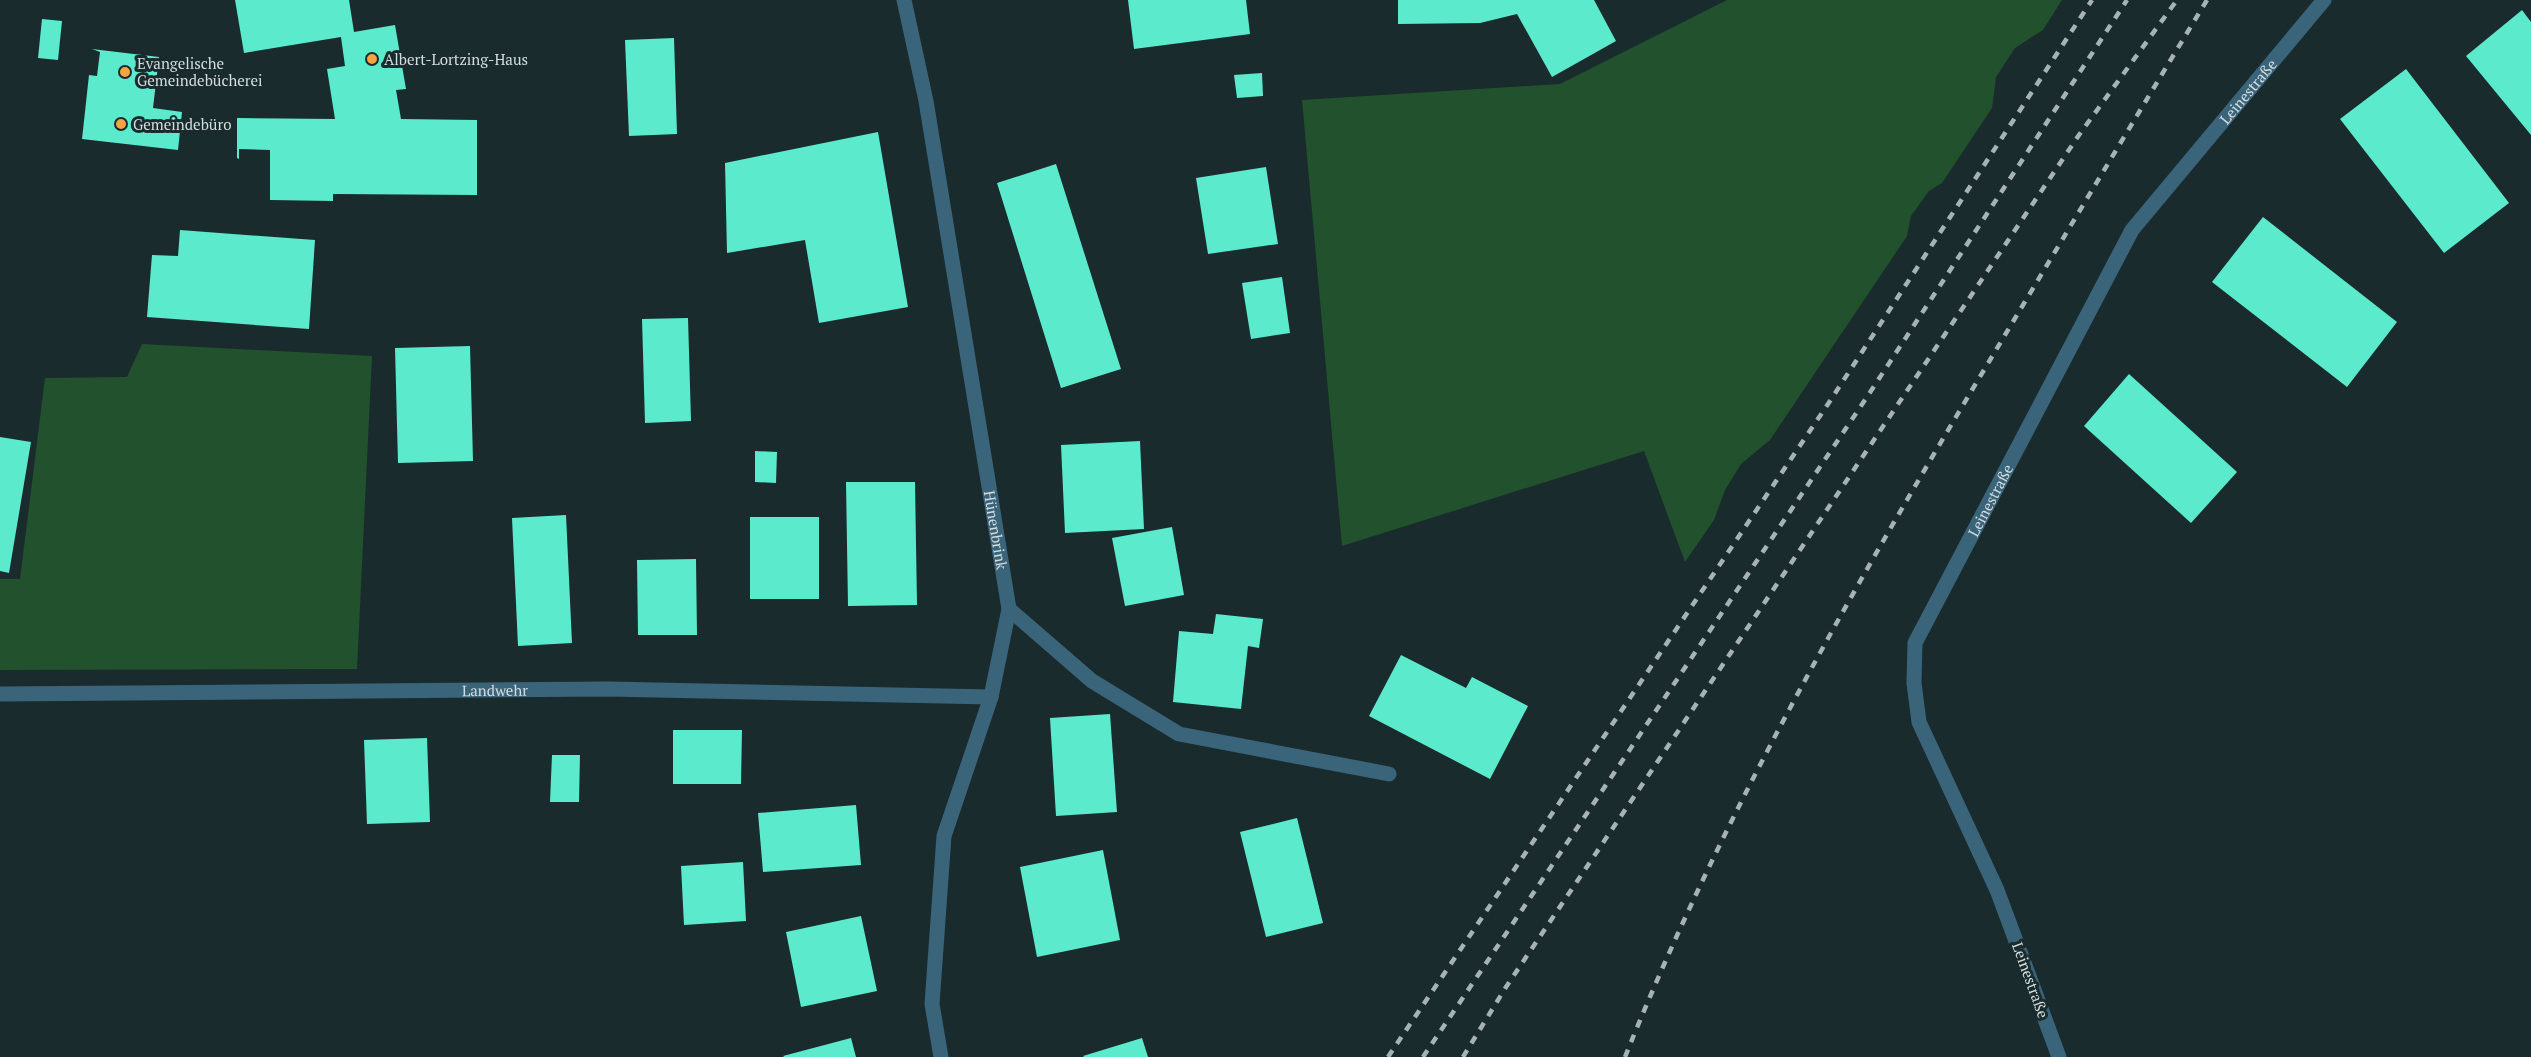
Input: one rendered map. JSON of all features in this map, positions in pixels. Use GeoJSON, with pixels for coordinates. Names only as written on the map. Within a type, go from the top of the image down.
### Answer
{"type":"FeatureCollection","features":[{"type":"Feature","properties":{"kind":"street","name":"Hünenbrink"},"geometry":{"type":"LineString","coordinates":[[904,0],[926,101],[1009,609],[991,697],[944,836],[932,1004],[941,1057]]}},
{"type":"Feature","properties":{"kind":"street","name":"Leinestraße"},"geometry":{"type":"LineString","coordinates":[[2059,1057],[1997,890],[1919,722],[1914,683],[1914,644],[2132,231],[2324,0]]}},
{"type":"Feature","properties":{"kind":"street"},"geometry":{"type":"LineString","coordinates":[[1009,609],[1092,681],[1179,734],[1389,774]]}},
{"type":"Feature","properties":{"kind":"street","name":"Landwehr"},"geometry":{"type":"LineString","coordinates":[[0,694],[608,689],[991,697]]}},
{"type":"Feature","properties":{"kind":"green space"},"geometry":{"type":"Polygon","coordinates":[[[1727,0],[2062,0],[2043,30],[2015,48],[1996,77],[1992,108],[1942,183],[1929,191],[1911,216],[1907,236],[1770,440],[1741,464],[1725,490],[1714,520],[1685,562],[1644,451],[1342,546],[1302,100],[1560,84],[1727,0]]]}},
{"type":"Feature","properties":{"kind":"green space"},"geometry":{"type":"Polygon","coordinates":[[[142,344],[372,356],[357,669],[0,670],[0,579],[20,579],[45,378],[127,377],[142,344]]]}},
{"type":"Feature","properties":{"kind":"building"},"geometry":{"type":"Polygon","coordinates":[[[235,0],[349,0],[354,32],[395,25],[406,89],[396,90],[401,119],[477,120],[477,195],[333,194],[333,201],[270,200],[270,150],[239,149],[239,159],[237,158],[237,118],[335,119],[327,69],[345,66],[341,37],[244,53],[235,0]]]}},
{"type":"Feature","properties":{"kind":"building"},"geometry":{"type":"Polygon","coordinates":[[[1128,0],[1246,0],[1250,34],[1134,49],[1128,0]]]}},
{"type":"Feature","properties":{"kind":"building"},"geometry":{"type":"Polygon","coordinates":[[[1398,0],[1594,0],[1616,41],[1552,77],[1517,14],[1480,23],[1398,24],[1398,0]]]}},
{"type":"Feature","properties":{"kind":"building"},"geometry":{"type":"Polygon","coordinates":[[[2522,10],[2531,22],[2531,135],[2466,56],[2522,10]]]}},
{"type":"Feature","properties":{"kind":"building"},"geometry":{"type":"Polygon","coordinates":[[[42,19],[62,21],[58,60],[38,58],[42,19]]]}},
{"type":"Feature","properties":{"kind":"building"},"geometry":{"type":"Polygon","coordinates":[[[674,38],[677,134],[629,136],[625,40],[674,38]]]}},
{"type":"Feature","properties":{"kind":"building"},"geometry":{"type":"Polygon","coordinates":[[[92,49],[159,57],[153,108],[182,112],[178,150],[82,139],[89,75],[97,76],[100,52],[92,49]]]}},
{"type":"Feature","properties":{"kind":"building"},"geometry":{"type":"Polygon","coordinates":[[[2406,69],[2509,203],[2444,253],[2340,119],[2406,69]]]}},
{"type":"Feature","properties":{"kind":"building"},"geometry":{"type":"Polygon","coordinates":[[[1262,73],[1263,96],[1237,98],[1234,75],[1262,73]]]}},
{"type":"Feature","properties":{"kind":"building"},"geometry":{"type":"Polygon","coordinates":[[[878,132],[908,307],[819,323],[805,240],[727,253],[725,163],[878,132]]]}},
{"type":"Feature","properties":{"kind":"building"},"geometry":{"type":"Polygon","coordinates":[[[1056,164],[1121,369],[1061,388],[997,183],[1056,164]]]}},
{"type":"Feature","properties":{"kind":"building"},"geometry":{"type":"Polygon","coordinates":[[[1266,167],[1278,244],[1208,254],[1196,178],[1266,167]]]}},
{"type":"Feature","properties":{"kind":"building"},"geometry":{"type":"Polygon","coordinates":[[[2263,217],[2397,322],[2347,387],[2212,282],[2263,217]]]}},
{"type":"Feature","properties":{"kind":"building"},"geometry":{"type":"Polygon","coordinates":[[[180,230],[315,240],[309,329],[147,317],[152,255],[178,256],[180,230]]]}},
{"type":"Feature","properties":{"kind":"building"},"geometry":{"type":"Polygon","coordinates":[[[1282,277],[1290,333],[1251,339],[1242,283],[1282,277]]]}},
{"type":"Feature","properties":{"kind":"building"},"geometry":{"type":"Polygon","coordinates":[[[688,318],[691,421],[645,423],[642,319],[688,318]]]}},
{"type":"Feature","properties":{"kind":"building"},"geometry":{"type":"Polygon","coordinates":[[[470,346],[473,461],[398,463],[395,348],[470,346]]]}},
{"type":"Feature","properties":{"kind":"building"},"geometry":{"type":"Polygon","coordinates":[[[2129,374],[2237,472],[2191,523],[2084,426],[2129,374]]]}},
{"type":"Feature","properties":{"kind":"building"},"geometry":{"type":"Polygon","coordinates":[[[0,437],[31,442],[9,573],[0,571],[0,437]]]}},
{"type":"Feature","properties":{"kind":"building"},"geometry":{"type":"Polygon","coordinates":[[[1140,441],[1144,529],[1065,533],[1061,445],[1140,441]]]}},
{"type":"Feature","properties":{"kind":"building"},"geometry":{"type":"Polygon","coordinates":[[[755,451],[777,452],[776,483],[755,482],[755,451]]]}},
{"type":"Feature","properties":{"kind":"building"},"geometry":{"type":"Polygon","coordinates":[[[846,482],[915,482],[917,605],[848,606],[846,482]]]}},
{"type":"Feature","properties":{"kind":"building"},"geometry":{"type":"Polygon","coordinates":[[[566,515],[572,643],[518,646],[512,518],[566,515]]]}},
{"type":"Feature","properties":{"kind":"building"},"geometry":{"type":"Polygon","coordinates":[[[750,517],[819,517],[819,599],[750,599],[750,517]]]}},
{"type":"Feature","properties":{"kind":"building"},"geometry":{"type":"Polygon","coordinates":[[[1172,527],[1184,595],[1125,606],[1112,538],[1172,527]]]}},
{"type":"Feature","properties":{"kind":"building"},"geometry":{"type":"Polygon","coordinates":[[[696,559],[697,635],[638,635],[637,560],[696,559]]]}},
{"type":"Feature","properties":{"kind":"building"},"geometry":{"type":"Polygon","coordinates":[[[1216,614],[1263,619],[1259,648],[1248,646],[1241,709],[1173,702],[1179,631],[1213,634],[1216,614]]]}},
{"type":"Feature","properties":{"kind":"building"},"geometry":{"type":"Polygon","coordinates":[[[1401,655],[1466,688],[1472,677],[1528,706],[1490,779],[1369,716],[1401,655]]]}},
{"type":"Feature","properties":{"kind":"building"},"geometry":{"type":"Polygon","coordinates":[[[1110,714],[1117,812],[1056,816],[1050,718],[1110,714]]]}},
{"type":"Feature","properties":{"kind":"building"},"geometry":{"type":"Polygon","coordinates":[[[673,730],[742,730],[741,784],[673,784],[673,730]]]}},
{"type":"Feature","properties":{"kind":"building"},"geometry":{"type":"Polygon","coordinates":[[[427,738],[430,822],[367,824],[364,740],[427,738]]]}},
{"type":"Feature","properties":{"kind":"building"},"geometry":{"type":"Polygon","coordinates":[[[552,755],[580,755],[579,802],[550,802],[552,755]]]}},
{"type":"Feature","properties":{"kind":"building"},"geometry":{"type":"Polygon","coordinates":[[[856,805],[861,865],[763,872],[758,813],[856,805]]]}},
{"type":"Feature","properties":{"kind":"building"},"geometry":{"type":"Polygon","coordinates":[[[1297,818],[1323,923],[1266,937],[1240,832],[1297,818]]]}},
{"type":"Feature","properties":{"kind":"building"},"geometry":{"type":"Polygon","coordinates":[[[1103,850],[1120,940],[1037,957],[1020,867],[1103,850]]]}},
{"type":"Feature","properties":{"kind":"building"},"geometry":{"type":"Polygon","coordinates":[[[743,862],[746,921],[684,925],[681,866],[743,862]]]}},
{"type":"Feature","properties":{"kind":"building"},"geometry":{"type":"Polygon","coordinates":[[[861,916],[877,991],[801,1007],[786,932],[861,916]]]}},
{"type":"Feature","properties":{"kind":"building"},"geometry":{"type":"Polygon","coordinates":[[[851,1038],[856,1057],[783,1056],[851,1038]]]}},
{"type":"Feature","properties":{"kind":"building"},"geometry":{"type":"Polygon","coordinates":[[[1142,1038],[1148,1057],[1083,1056],[1142,1038]]]}},
{"type":"Feature","properties":{"kind":"railway"},"geometry":{"type":"LineString","coordinates":[[1388,1057],[1828,404],[2092,0]]}},
{"type":"Feature","properties":{"kind":"railway"},"geometry":{"type":"LineString","coordinates":[[1423,1057],[1867,397],[2127,0]]}},
{"type":"Feature","properties":{"kind":"railway"},"geometry":{"type":"LineString","coordinates":[[1463,1057],[1506,987],[2079,135],[2177,0]]}},
{"type":"Feature","properties":{"kind":"railway"},"geometry":{"type":"LineString","coordinates":[[1625,1057],[1701,884],[1742,800],[1830,634],[1972,390],[2207,0]]}},
{"type":"Feature","properties":{"kind":"place","name":"Albert-Lortzing-Haus"},"geometry":{"type":"Point","coordinates":[372,59]}},
{"type":"Feature","properties":{"kind":"place","name":"Evangelische Gemeindebücherei"},"geometry":{"type":"Point","coordinates":[125,72]}},
{"type":"Feature","properties":{"kind":"place","name":"Gemeindebüro"},"geometry":{"type":"Point","coordinates":[121,124]}}]}
